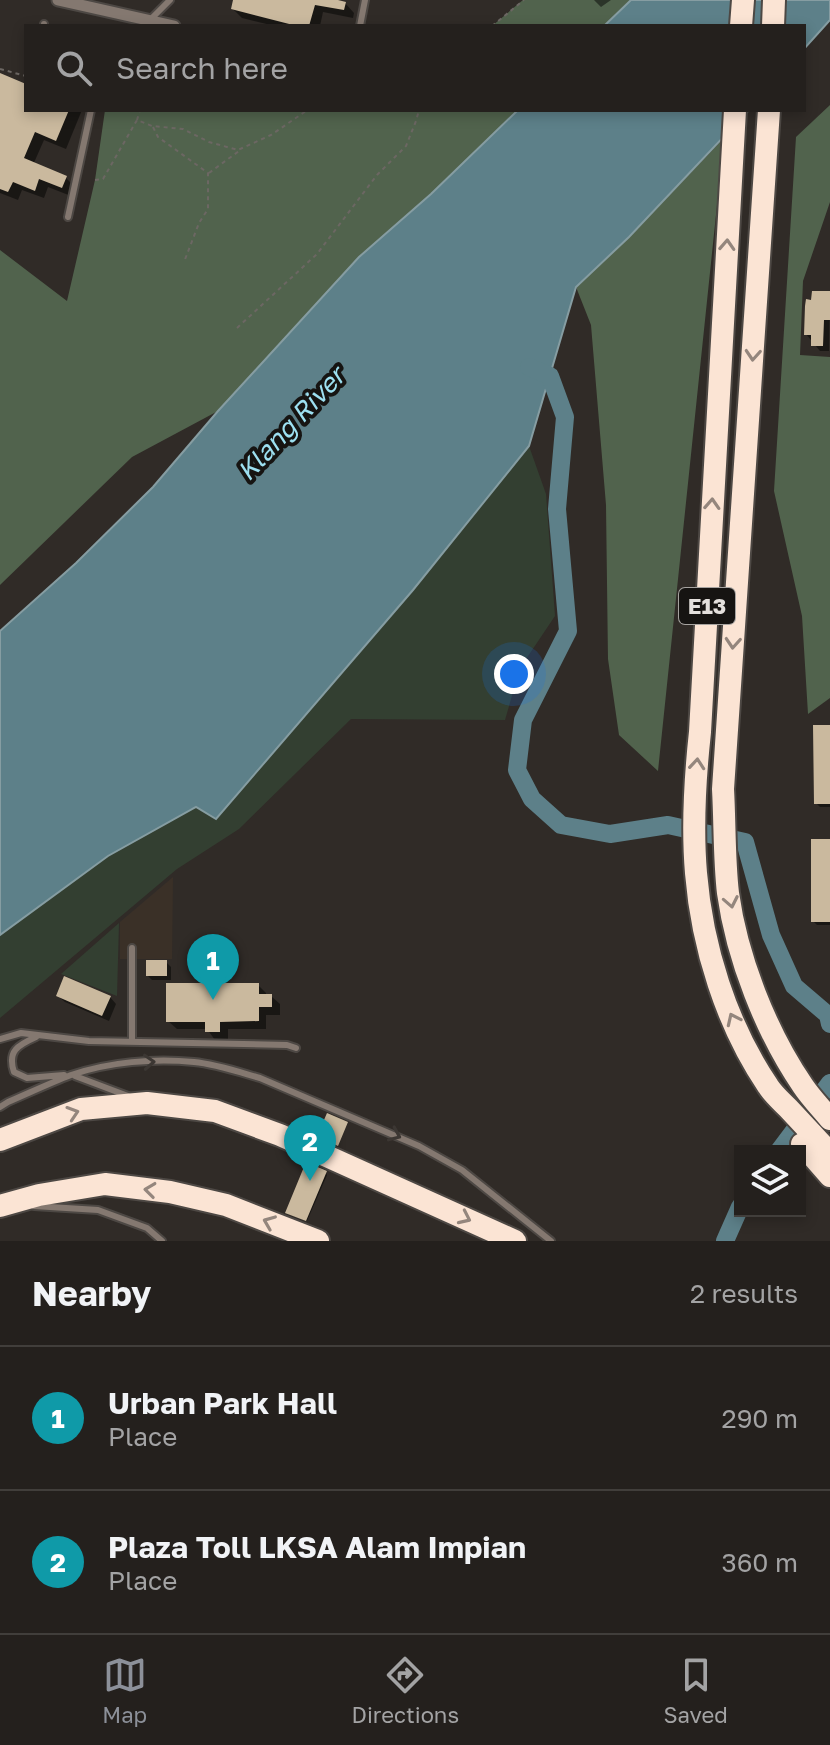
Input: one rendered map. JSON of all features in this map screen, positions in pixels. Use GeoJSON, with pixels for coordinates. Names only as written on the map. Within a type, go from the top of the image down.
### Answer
{"type":"FeatureCollection","features":[{"type":"Feature","properties":{"kind":"highway"},"geometry":{"type":"LineString","coordinates":[[741,24],[743,0]]}},
{"type":"Feature","properties":{"kind":"highway"},"geometry":{"type":"LineString","coordinates":[[773,24],[774,0]]}},
{"type":"Feature","properties":{"kind":"highway","name":"E13"},"geometry":{"type":"LineString","coordinates":[[735,112],[700,732],[694,788],[696,871],[706,935],[727,1006],[747,1049],[769,1088],[830,1153]]}},
{"type":"Feature","properties":{"kind":"highway","name":"E13"},"geometry":{"type":"LineString","coordinates":[[769,112],[723,789],[728,879],[738,937],[761,1007],[781,1050],[804,1087],[830,1119]]}},
{"type":"Feature","properties":{"kind":"highway"},"geometry":{"type":"LineString","coordinates":[[769,1088],[803,1145],[830,1176]]}},
{"type":"Feature","properties":{"kind":"highway"},"geometry":{"type":"LineString","coordinates":[[0,1140],[81,1109],[147,1103],[215,1111],[280,1135],[515,1241]]}},
{"type":"Feature","properties":{"kind":"highway"},"geometry":{"type":"LineString","coordinates":[[2,1205],[39,1195],[105,1184],[170,1192],[226,1205],[318,1241]]}},
{"type":"Feature","properties":{"kind":"street"},"geometry":{"type":"LineString","coordinates":[[58,0],[166,24]]}},
{"type":"Feature","properties":{"kind":"lane"},"geometry":{"type":"LineString","coordinates":[[150,20],[170,0]]}},
{"type":"Feature","properties":{"kind":"lane"},"geometry":{"type":"LineString","coordinates":[[360,24],[365,0]]}},
{"type":"Feature","properties":{"kind":"lane"},"geometry":{"type":"LineString","coordinates":[[68,217],[91,112]]}},
{"type":"Feature","properties":{"kind":"lane"},"geometry":{"type":"LineString","coordinates":[[132,948],[132,1042]]}},
{"type":"Feature","properties":{"kind":"lane"},"geometry":{"type":"LineString","coordinates":[[0,1039],[21,1033],[89,1041],[287,1045],[296,1048]]}},
{"type":"Feature","properties":{"kind":"lane"},"geometry":{"type":"LineString","coordinates":[[39,1035],[14,1049],[10,1060],[14,1072],[27,1078],[72,1075],[111,1066],[170,1061],[196,1062],[260,1078],[419,1146],[462,1170],[551,1241]]}},
{"type":"Feature","properties":{"kind":"lane"},"geometry":{"type":"LineString","coordinates":[[0,1107],[72,1075],[147,1103]]}},
{"type":"Feature","properties":{"kind":"lane"},"geometry":{"type":"LineString","coordinates":[[2,1205],[98,1210],[147,1228],[162,1241]]}},
{"type":"Feature","properties":{"kind":"path"},"geometry":{"type":"LineString","coordinates":[[494,24],[524,0]]}},
{"type":"Feature","properties":{"kind":"path"},"geometry":{"type":"LineString","coordinates":[[0,69],[24,75]]}},
{"type":"Feature","properties":{"kind":"path"},"geometry":{"type":"LineString","coordinates":[[95,180],[103,179],[139,112]]}},
{"type":"Feature","properties":{"kind":"path"},"geometry":{"type":"LineString","coordinates":[[208,173],[305,112]]}},
{"type":"Feature","properties":{"kind":"path"},"geometry":{"type":"LineString","coordinates":[[237,328],[317,254],[377,175],[406,146],[418,112]]}},
{"type":"Feature","properties":{"kind":"path"},"geometry":{"type":"LineString","coordinates":[[137,120],[152,126],[183,129],[209,142],[240,150]]}},
{"type":"Feature","properties":{"kind":"path"},"geometry":{"type":"LineString","coordinates":[[152,126],[158,137],[208,173]]}},
{"type":"Feature","properties":{"kind":"path"},"geometry":{"type":"LineString","coordinates":[[184,262],[199,223],[208,209],[208,173]]}},
{"type":"Feature","properties":{"kind":"shaded area"},"geometry":{"type":"Polygon","coordinates":[[[173,877],[172,959],[120,959],[120,922],[173,877]]]}},
{"type":"Feature","properties":{"kind":"green space"},"geometry":{"type":"Polygon","coordinates":[[[523,0],[631,0],[606,24],[494,24],[523,0]]]}},
{"type":"Feature","properties":{"kind":"green space"},"geometry":{"type":"Polygon","coordinates":[[[830,105],[830,202],[803,281],[800,355],[830,357],[830,698],[808,714],[802,616],[774,491],[796,137],[830,105]]]}},
{"type":"Feature","properties":{"kind":"green space"},"geometry":{"type":"Polygon","coordinates":[[[105,112],[516,112],[431,194],[359,257],[218,411],[132,457],[0,585],[0,250],[67,301],[95,180],[105,112]]]}},
{"type":"Feature","properties":{"kind":"green space"},"geometry":{"type":"Polygon","coordinates":[[[724,138],[658,771],[619,735],[608,659],[606,505],[591,325],[576,287],[724,138]]]}},
{"type":"Feature","properties":{"kind":"green space"},"geometry":{"type":"Polygon","coordinates":[[[529,446],[546,494],[555,616],[520,668],[505,720],[351,719],[239,829],[177,869],[0,1018],[0,935],[108,856],[196,807],[216,819],[413,590],[529,446]]]}},
{"type":"Feature","properties":{"kind":"green space"},"geometry":{"type":"Polygon","coordinates":[[[119,923],[117,996],[61,974],[119,923]]]}},
{"type":"Feature","properties":{"kind":"water"},"geometry":{"type":"Polygon","coordinates":[[[631,0],[830,0],[830,20],[806,47],[806,24],[606,24],[631,0]]]}},
{"type":"Feature","properties":{"kind":"water","name":"Klang River"},"geometry":{"type":"Polygon","coordinates":[[[516,112],[747,112],[629,237],[576,287],[529,446],[413,590],[216,819],[196,807],[108,856],[0,935],[0,631],[76,563],[153,487],[359,257],[431,194],[516,112]]]}},
{"type":"Feature","properties":{"kind":"building"},"geometry":{"type":"Polygon","coordinates":[[[233,0],[346,2],[344,10],[315,5],[310,24],[289,24],[231,9],[233,0]]]}},
{"type":"Feature","properties":{"kind":"building"},"geometry":{"type":"Polygon","coordinates":[[[0,73],[24,83],[24,112],[68,112],[56,141],[35,132],[24,158],[67,176],[62,188],[39,179],[35,191],[13,182],[8,192],[0,189],[0,73]]]}},
{"type":"Feature","properties":{"kind":"building"},"geometry":{"type":"Polygon","coordinates":[[[812,291],[830,291],[830,320],[824,320],[823,346],[811,346],[811,335],[804,335],[806,299],[811,300],[812,291]]]}},
{"type":"Feature","properties":{"kind":"building"},"geometry":{"type":"Polygon","coordinates":[[[813,725],[830,725],[830,804],[814,804],[813,725]]]}},
{"type":"Feature","properties":{"kind":"building"},"geometry":{"type":"Polygon","coordinates":[[[811,839],[830,839],[830,922],[811,922],[811,839]]]}},
{"type":"Feature","properties":{"kind":"building"},"geometry":{"type":"Polygon","coordinates":[[[146,960],[167,960],[167,976],[146,976],[146,960]]]}},
{"type":"Feature","properties":{"kind":"building"},"geometry":{"type":"Polygon","coordinates":[[[64,976],[111,996],[102,1016],[56,996],[64,976]]]}},
{"type":"Feature","properties":{"kind":"building"},"geometry":{"type":"Polygon","coordinates":[[[166,983],[259,983],[259,994],[272,994],[272,1007],[259,1007],[259,1021],[220,1022],[220,1032],[205,1032],[205,1022],[166,1022],[166,983]]]}},
{"type":"Feature","properties":{"kind":"building"},"geometry":{"type":"Polygon","coordinates":[[[327,1113],[348,1122],[338,1146],[317,1136],[327,1113]]]}},
{"type":"Feature","properties":{"kind":"building"},"geometry":{"type":"Polygon","coordinates":[[[306,1162],[327,1171],[306,1221],[285,1213],[306,1162]]]}},
{"type":"Feature","properties":{"kind":"waterway"},"geometry":{"type":"LineString","coordinates":[[529,367],[550,376],[565,417],[557,509],[568,631],[523,720],[517,770],[532,799],[561,825],[610,834],[668,825],[745,842],[771,935],[794,986],[828,1015],[830,1024]]}},
{"type":"Feature","properties":{"kind":"waterway"},"geometry":{"type":"LineString","coordinates":[[784,1145],[830,1083]]}},
{"type":"Feature","properties":{"kind":"waterway"},"geometry":{"type":"LineString","coordinates":[[725,1241],[736,1217]]}},
{"type":"Feature","properties":{"kind":"place","name":"Urban Park Hall"},"geometry":{"type":"Point","coordinates":[213,1000]}},
{"type":"Feature","properties":{"kind":"place","name":"Plaza Toll LKSA Alam Impian"},"geometry":{"type":"Point","coordinates":[310,1181]}}]}
